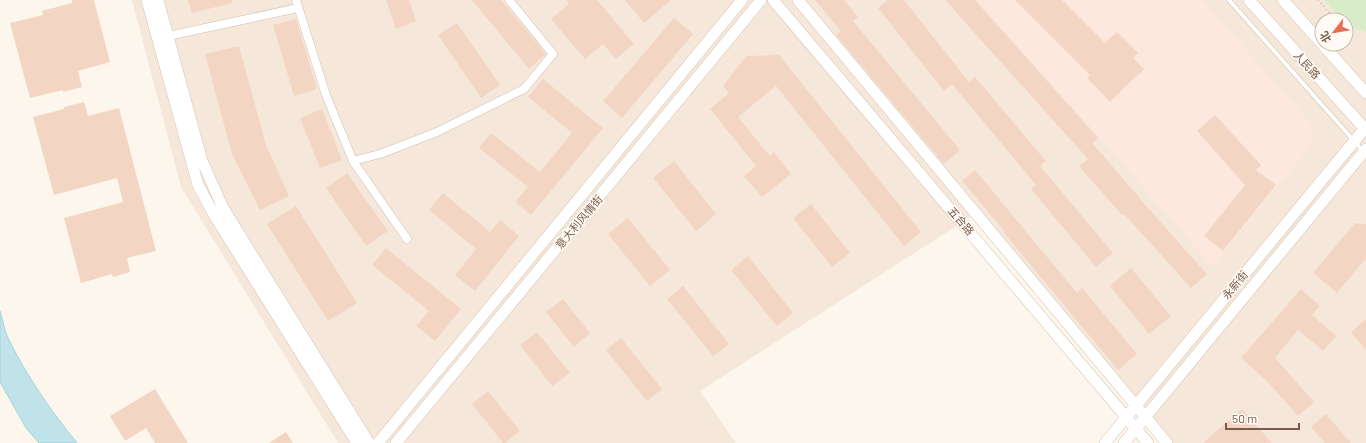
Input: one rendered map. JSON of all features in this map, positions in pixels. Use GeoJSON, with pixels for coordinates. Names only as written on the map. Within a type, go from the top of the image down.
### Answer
{"type":"FeatureCollection","features":[{"type":"Feature","properties":{"kind":"street"},"geometry":{"type":"LineString","coordinates":[[147,0],[198,185],[216,218],[357,443]]}},
{"type":"Feature","properties":{"kind":"street"},"geometry":{"type":"LineString","coordinates":[[158,0],[202,161],[223,208],[369,443]]}},
{"type":"Feature","properties":{"kind":"street"},"geometry":{"type":"LineString","coordinates":[[353,162],[380,154],[438,132],[524,89],[553,54],[509,0]]}},
{"type":"Feature","properties":{"kind":"street","name":"意大利风情街"},"geometry":{"type":"LineString","coordinates":[[378,443],[742,0]]}},
{"type":"Feature","properties":{"kind":"street","name":"意大利风情街"},"geometry":{"type":"LineString","coordinates":[[396,443],[761,0]]}},
{"type":"Feature","properties":{"kind":"street","name":"五合路"},"geometry":{"type":"LineString","coordinates":[[773,0],[1148,443]]}},
{"type":"Feature","properties":{"kind":"street","name":"五合路"},"geometry":{"type":"LineString","coordinates":[[798,0],[1167,443]]}},
{"type":"Feature","properties":{"kind":"street","name":"人民路"},"geometry":{"type":"LineString","coordinates":[[1249,0],[1366,129]]}},
{"type":"Feature","properties":{"kind":"street"},"geometry":{"type":"LineString","coordinates":[[1283,0],[1314,35]]}},
{"type":"Feature","properties":{"kind":"street"},"geometry":{"type":"LineString","coordinates":[[168,36],[297,4],[326,95],[353,162],[407,239]]}},
{"type":"Feature","properties":{"kind":"street"},"geometry":{"type":"LineString","coordinates":[[1329,52],[1366,93]]}},
{"type":"Feature","properties":{"kind":"street","name":"永新街"},"geometry":{"type":"LineString","coordinates":[[1104,443],[1354,141],[1366,129]]}},
{"type":"Feature","properties":{"kind":"street","name":"永新街"},"geometry":{"type":"LineString","coordinates":[[1124,443],[1365,151]]}},
{"type":"Feature","properties":{"kind":"lane"},"geometry":{"type":"LineString","coordinates":[[1229,0],[1354,141],[1365,151]]}},
{"type":"Feature","properties":{"kind":"path"},"geometry":{"type":"LineString","coordinates":[[1318,0],[1329,12]]}},
{"type":"Feature","properties":{"kind":"shaded area"},"geometry":{"type":"Polygon","coordinates":[[[132,0],[1366,0],[1366,443],[1167,443],[972,216],[700,391],[736,443],[338,443],[181,187],[132,0]]]}},
{"type":"Feature","properties":{"kind":"shaded area"},"geometry":{"type":"Polygon","coordinates":[[[976,0],[1202,0],[1310,123],[1313,131],[1309,148],[1212,266],[1105,143],[976,0]]]}},
{"type":"Feature","properties":{"kind":"green space"},"geometry":{"type":"Polygon","coordinates":[[[1324,0],[1366,0],[1366,32],[1354,28],[1354,12],[1335,12],[1324,0]]]}},
{"type":"Feature","properties":{"kind":"water"},"geometry":{"type":"Polygon","coordinates":[[[0,311],[7,335],[23,366],[48,405],[77,443],[39,443],[26,428],[0,382],[0,311]]]}},
{"type":"Feature","properties":{"kind":"building"},"geometry":{"type":"Polygon","coordinates":[[[72,0],[94,0],[110,62],[78,71],[82,87],[30,98],[10,23],[43,15],[42,11],[72,3],[72,0]]]}},
{"type":"Feature","properties":{"kind":"building"},"geometry":{"type":"Polygon","coordinates":[[[188,0],[232,0],[232,3],[192,13],[188,0]]]}},
{"type":"Feature","properties":{"kind":"building"},"geometry":{"type":"Polygon","coordinates":[[[386,0],[409,0],[416,21],[396,29],[386,0]]]}},
{"type":"Feature","properties":{"kind":"building"},"geometry":{"type":"Polygon","coordinates":[[[472,0],[501,0],[546,54],[529,69],[472,0]]]}},
{"type":"Feature","properties":{"kind":"building"},"geometry":{"type":"Polygon","coordinates":[[[566,0],[597,0],[634,44],[616,59],[603,44],[585,59],[551,19],[569,4],[566,0]]]}},
{"type":"Feature","properties":{"kind":"building"},"geometry":{"type":"Polygon","coordinates":[[[625,0],[671,0],[644,23],[625,0]]]}},
{"type":"Feature","properties":{"kind":"building"},"geometry":{"type":"Polygon","coordinates":[[[815,0],[844,0],[858,17],[853,21],[960,150],[944,164],[836,35],[841,31],[815,0]]]}},
{"type":"Feature","properties":{"kind":"building"},"geometry":{"type":"Polygon","coordinates":[[[888,0],[904,0],[969,82],[975,77],[1046,161],[1040,166],[1113,253],[1096,267],[1031,189],[1036,185],[952,84],[944,91],[878,8],[888,0]]]}},
{"type":"Feature","properties":{"kind":"building"},"geometry":{"type":"Polygon","coordinates":[[[945,0],[975,0],[1098,138],[1092,143],[1207,274],[1191,288],[1124,214],[1122,215],[1079,166],[1088,159],[945,0]]]}},
{"type":"Feature","properties":{"kind":"building"},"geometry":{"type":"Polygon","coordinates":[[[1015,0],[1062,0],[1105,43],[1117,32],[1138,53],[1133,58],[1144,69],[1110,102],[1087,78],[1090,75],[1015,0]]]}},
{"type":"Feature","properties":{"kind":"building"},"geometry":{"type":"Polygon","coordinates":[[[674,18],[693,34],[622,118],[603,101],[674,18]]]}},
{"type":"Feature","properties":{"kind":"building"},"geometry":{"type":"Polygon","coordinates":[[[296,19],[317,89],[294,96],[273,25],[296,19]]]}},
{"type":"Feature","properties":{"kind":"building"},"geometry":{"type":"Polygon","coordinates":[[[457,23],[500,85],[481,98],[438,35],[457,23]]]}},
{"type":"Feature","properties":{"kind":"building"},"geometry":{"type":"Polygon","coordinates":[[[239,46],[266,145],[289,196],[260,210],[232,154],[205,54],[239,46]]]}},
{"type":"Feature","properties":{"kind":"building"},"geometry":{"type":"Polygon","coordinates":[[[779,55],[921,232],[904,246],[776,86],[738,117],[770,156],[774,152],[791,174],[762,197],[744,176],[756,166],[710,109],[729,93],[723,86],[746,56],[779,55]]]}},
{"type":"Feature","properties":{"kind":"building"},"geometry":{"type":"Polygon","coordinates":[[[543,79],[603,128],[531,215],[515,202],[528,187],[479,148],[491,133],[540,172],[572,133],[528,97],[543,79]]]}},
{"type":"Feature","properties":{"kind":"building"},"geometry":{"type":"Polygon","coordinates":[[[84,102],[88,116],[119,108],[156,251],[127,258],[130,272],[113,277],[112,274],[81,283],[64,218],[123,202],[117,178],[54,195],[33,117],[84,102]]]}},
{"type":"Feature","properties":{"kind":"building"},"geometry":{"type":"Polygon","coordinates":[[[322,109],[342,160],[320,168],[300,118],[322,109]]]}},
{"type":"Feature","properties":{"kind":"building"},"geometry":{"type":"Polygon","coordinates":[[[1215,115],[1261,165],[1256,170],[1276,185],[1223,251],[1204,236],[1245,185],[1197,131],[1215,115]]]}},
{"type":"Feature","properties":{"kind":"building"},"geometry":{"type":"Polygon","coordinates":[[[674,161],[716,214],[696,231],[653,178],[674,161]]]}},
{"type":"Feature","properties":{"kind":"building"},"geometry":{"type":"Polygon","coordinates":[[[975,170],[1077,293],[1082,288],[1137,354],[1118,370],[962,181],[975,170]]]}},
{"type":"Feature","properties":{"kind":"building"},"geometry":{"type":"Polygon","coordinates":[[[347,173],[388,231],[366,246],[326,188],[347,173]]]}},
{"type":"Feature","properties":{"kind":"building"},"geometry":{"type":"Polygon","coordinates":[[[443,193],[490,232],[500,220],[519,236],[475,291],[455,275],[476,249],[429,210],[443,193]]]}},
{"type":"Feature","properties":{"kind":"building"},"geometry":{"type":"Polygon","coordinates":[[[811,204],[850,253],[832,267],[793,218],[811,204]]]}},
{"type":"Feature","properties":{"kind":"building"},"geometry":{"type":"Polygon","coordinates":[[[296,206],[357,303],[328,321],[267,224],[296,206]]]}},
{"type":"Feature","properties":{"kind":"building"},"geometry":{"type":"Polygon","coordinates":[[[628,218],[670,270],[650,286],[608,234],[628,218]]]}},
{"type":"Feature","properties":{"kind":"building"},"geometry":{"type":"Polygon","coordinates":[[[1355,223],[1366,224],[1366,258],[1337,293],[1313,273],[1355,223]]]}},
{"type":"Feature","properties":{"kind":"building"},"geometry":{"type":"Polygon","coordinates":[[[386,248],[461,309],[435,341],[416,326],[429,311],[372,265],[386,248]]]}},
{"type":"Feature","properties":{"kind":"building"},"geometry":{"type":"Polygon","coordinates":[[[748,256],[793,313],[777,326],[731,270],[748,256]]]}},
{"type":"Feature","properties":{"kind":"building"},"geometry":{"type":"Polygon","coordinates":[[[1131,268],[1171,316],[1149,334],[1110,286],[1131,268]]]}},
{"type":"Feature","properties":{"kind":"building"},"geometry":{"type":"Polygon","coordinates":[[[683,286],[729,344],[713,356],[667,299],[683,286]]]}},
{"type":"Feature","properties":{"kind":"building"},"geometry":{"type":"Polygon","coordinates":[[[1301,289],[1320,306],[1312,315],[1336,336],[1323,351],[1298,330],[1275,358],[1314,402],[1298,416],[1266,380],[1241,358],[1301,289]]]}},
{"type":"Feature","properties":{"kind":"building"},"geometry":{"type":"Polygon","coordinates":[[[563,299],[590,333],[574,347],[546,312],[563,299]]]}},
{"type":"Feature","properties":{"kind":"building"},"geometry":{"type":"Polygon","coordinates":[[[1366,319],[1366,350],[1351,332],[1366,319]]]}},
{"type":"Feature","properties":{"kind":"building"},"geometry":{"type":"Polygon","coordinates":[[[537,332],[570,373],[552,386],[520,345],[537,332]]]}},
{"type":"Feature","properties":{"kind":"building"},"geometry":{"type":"Polygon","coordinates":[[[621,338],[662,389],[647,401],[606,350],[621,338]]]}},
{"type":"Feature","properties":{"kind":"building"},"geometry":{"type":"Polygon","coordinates":[[[155,389],[188,443],[155,443],[146,428],[125,441],[110,416],[155,389]]]}},
{"type":"Feature","properties":{"kind":"building"},"geometry":{"type":"Polygon","coordinates":[[[488,391],[520,431],[505,443],[503,443],[472,404],[488,391]]]}},
{"type":"Feature","properties":{"kind":"building"},"geometry":{"type":"Polygon","coordinates":[[[1242,409],[1272,443],[1203,443],[1242,409]]]}},
{"type":"Feature","properties":{"kind":"building"},"geometry":{"type":"Polygon","coordinates":[[[1326,414],[1351,443],[1325,443],[1311,427],[1326,414]]]}},
{"type":"Feature","properties":{"kind":"building"},"geometry":{"type":"Polygon","coordinates":[[[286,432],[293,443],[269,443],[286,432]]]}}]}
